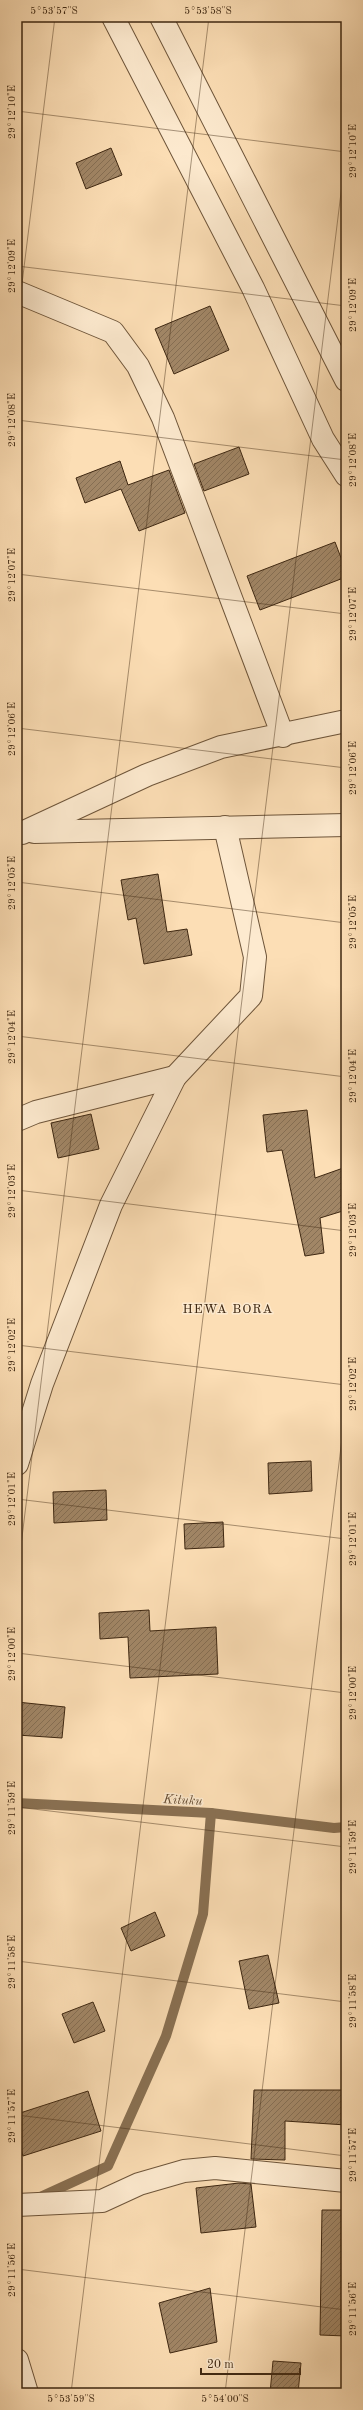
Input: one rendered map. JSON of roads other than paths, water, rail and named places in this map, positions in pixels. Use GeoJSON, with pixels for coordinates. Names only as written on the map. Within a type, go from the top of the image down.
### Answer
{"type":"FeatureCollection","features":[{"type":"Feature","properties":{"kind":"street"},"geometry":{"type":"LineString","coordinates":[[113,17],[253,288],[324,439],[346,475]]}},
{"type":"Feature","properties":{"kind":"street"},"geometry":{"type":"LineString","coordinates":[[161,17],[346,380]]}},
{"type":"Feature","properties":{"kind":"street"},"geometry":{"type":"LineString","coordinates":[[17,292],[113,332],[138,366],[162,418],[283,736]]}},
{"type":"Feature","properties":{"kind":"street"},"geometry":{"type":"LineString","coordinates":[[20,833],[148,775],[221,747],[283,736],[346,721]]}},
{"type":"Feature","properties":{"kind":"street"},"geometry":{"type":"LineString","coordinates":[[20,833],[346,825]]}},
{"type":"Feature","properties":{"kind":"street"},"geometry":{"type":"LineString","coordinates":[[17,1464],[42,1384],[111,1205],[175,1077],[251,996],[255,957],[225,827]]}},
{"type":"Feature","properties":{"kind":"street"},"geometry":{"type":"LineString","coordinates":[[17,1120],[36,1112],[175,1077]]}},
{"type":"Feature","properties":{"kind":"street"},"geometry":{"type":"LineString","coordinates":[[17,2205],[102,2201],[139,2184],[177,2173],[215,2168],[346,2181]]}},
{"type":"Feature","properties":{"kind":"street"},"geometry":{"type":"LineString","coordinates":[[17,2360],[28,2393]]}},
{"type":"Feature","properties":{"kind":"waterway","name":"Kituku"},"geometry":{"type":"LineString","coordinates":[[17,1803],[211,1813],[334,1828],[346,1827]]}},
{"type":"Feature","properties":{"kind":"waterway"},"geometry":{"type":"LineString","coordinates":[[38,2198],[108,2166],[166,2036],[203,1914],[211,1813]]}},
{"type":"Feature","properties":{"kind":"district","name":"HEWA BORA"},"geometry":{"type":"Point","coordinates":[228,1308]}}]}
